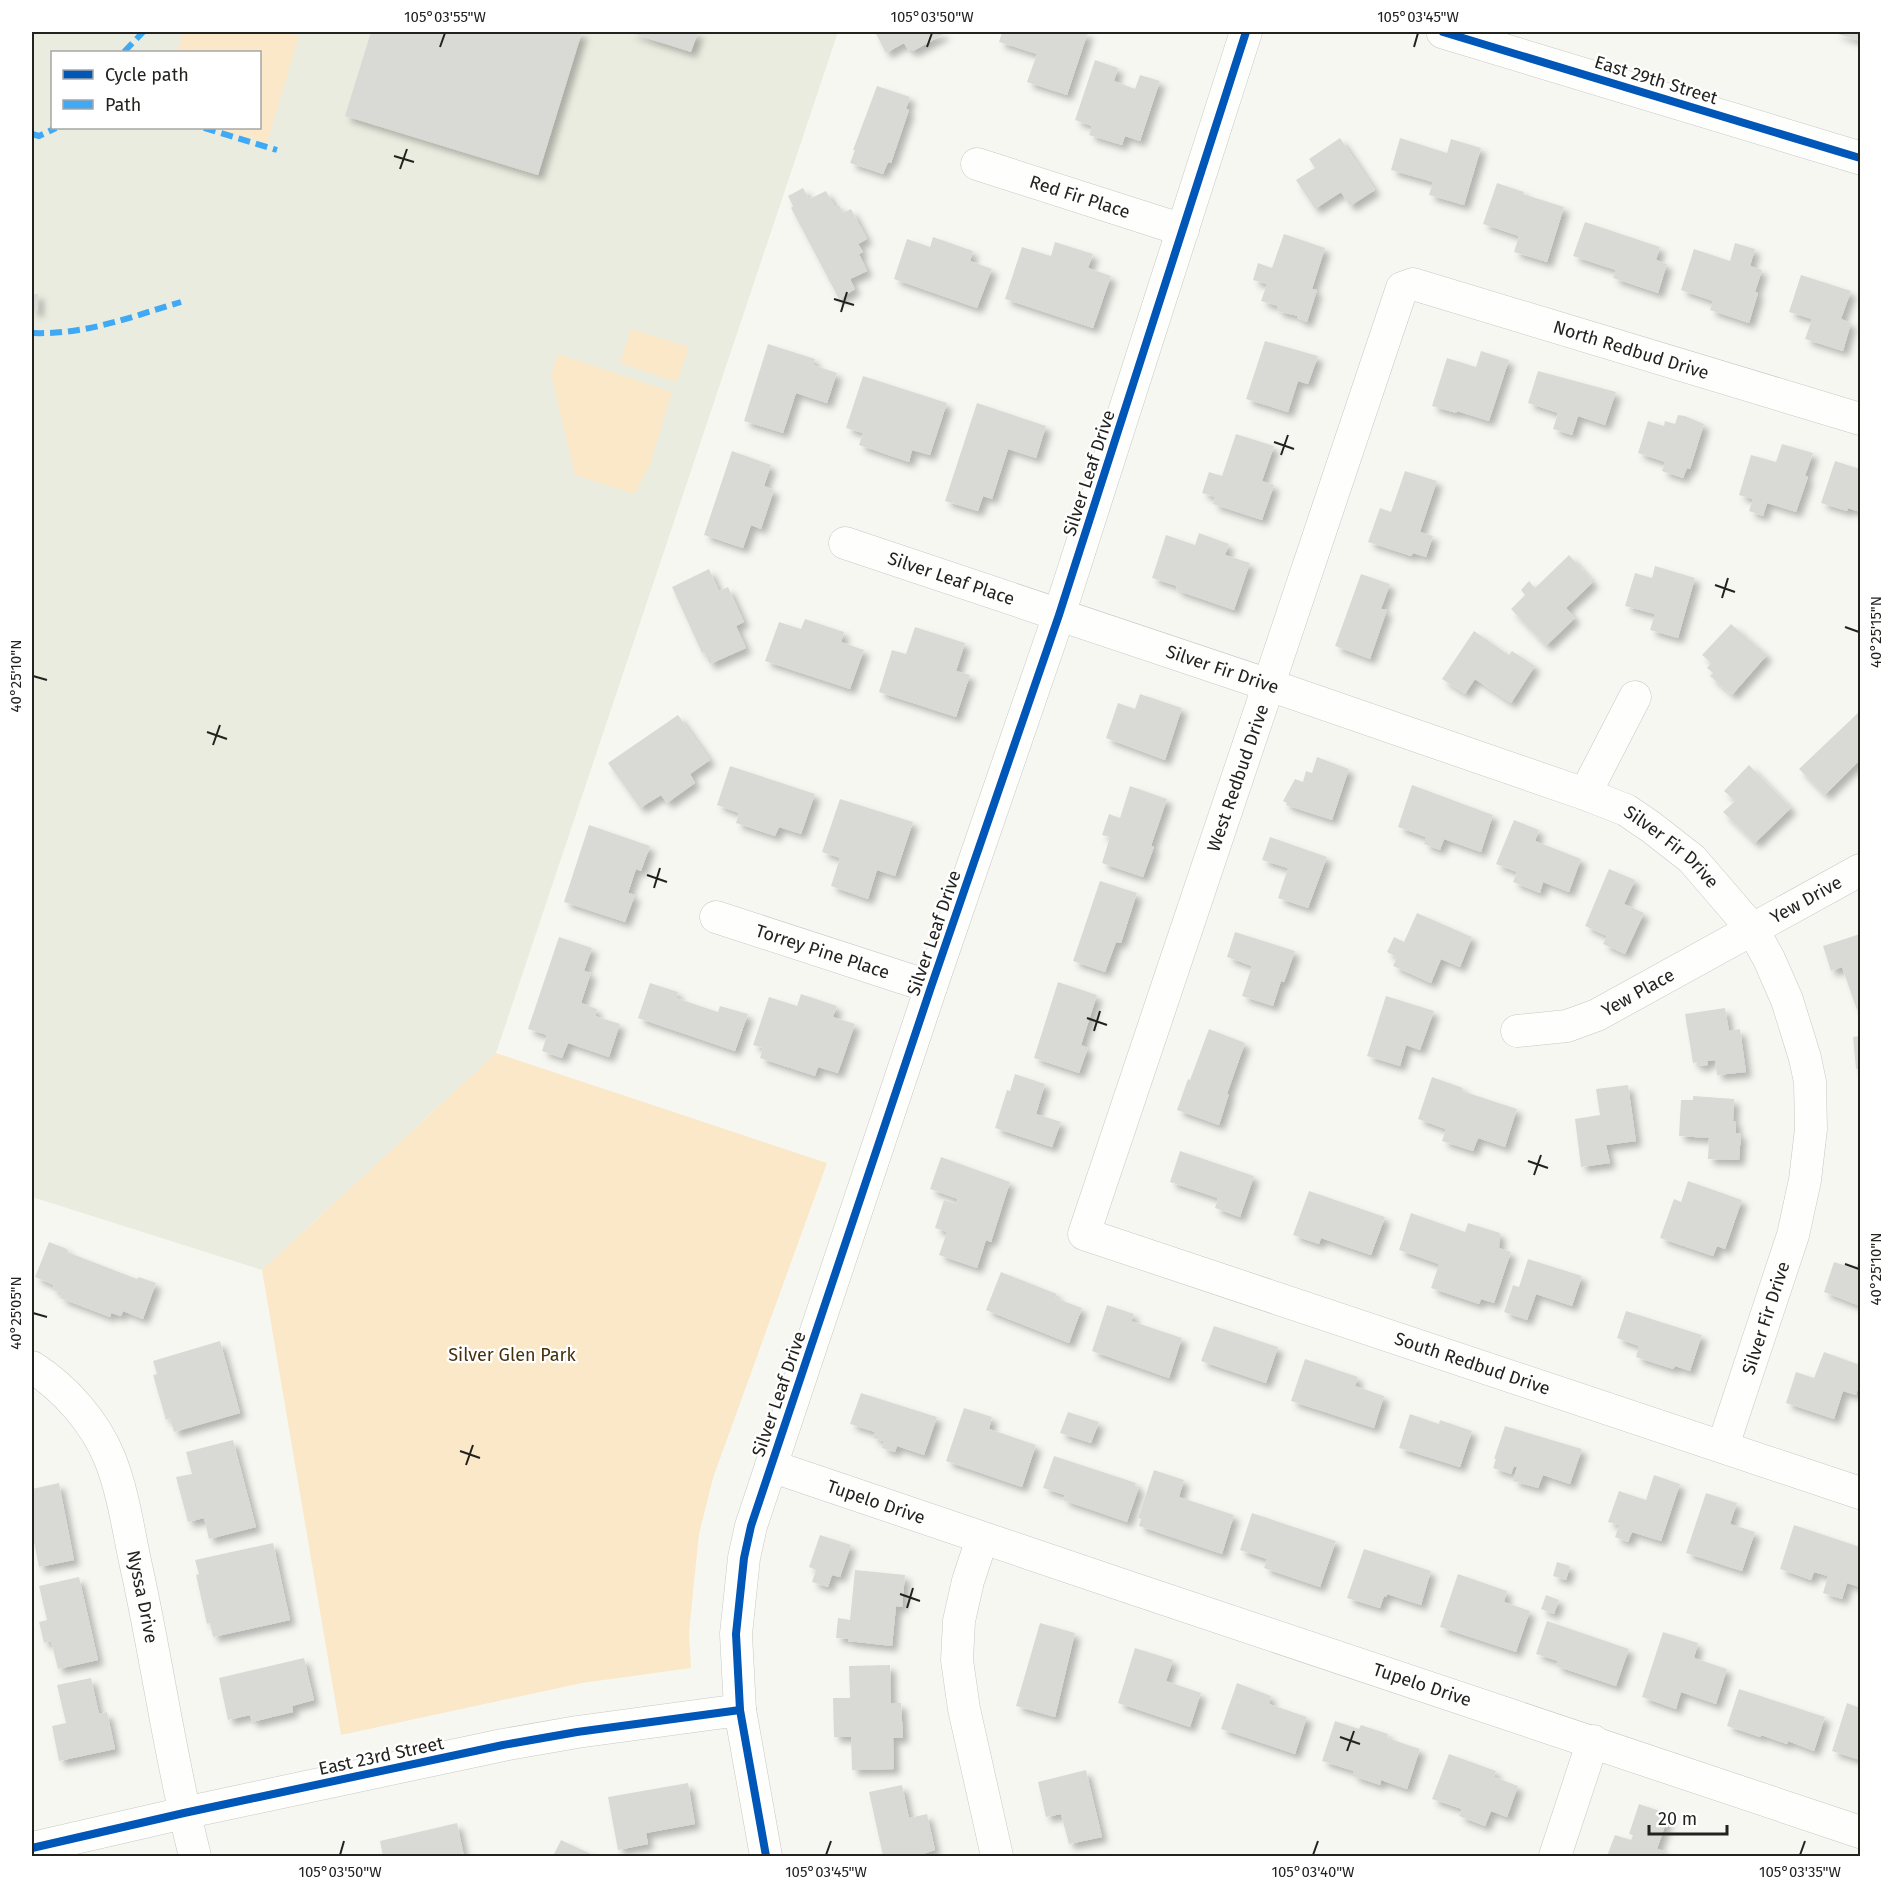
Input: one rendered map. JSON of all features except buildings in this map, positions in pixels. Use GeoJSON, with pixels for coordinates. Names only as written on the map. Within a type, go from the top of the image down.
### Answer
{"type":"FeatureCollection","features":[{"type":"Feature","properties":{"kind":"main road","name":"East 29th Street"},"geometry":{"type":"LineString","coordinates":[[1443,32],[1860,158]]}},
{"type":"Feature","properties":{"kind":"street","name":"Silver Leaf Drive"},"geometry":{"type":"LineString","coordinates":[[766,1857],[740,1710],[736,1634],[744,1558],[751,1526],[931,987],[1059,615],[1246,32]]}},
{"type":"Feature","properties":{"kind":"street","name":"Red Fir Place"},"geometry":{"type":"LineString","coordinates":[[977,164],[1183,230]]}},
{"type":"Feature","properties":{"kind":"street","name":"North Redbud Drive"},"geometry":{"type":"LineString","coordinates":[[1402,288],[1413,284],[1860,419]]}},
{"type":"Feature","properties":{"kind":"street","name":"West Redbud Drive"},"geometry":{"type":"LineString","coordinates":[[1084,1234],[1402,288]]}},
{"type":"Feature","properties":{"kind":"street","name":"Silver Leaf Place"},"geometry":{"type":"LineString","coordinates":[[845,543],[1059,615]]}},
{"type":"Feature","properties":{"kind":"street","name":"Silver Fir Drive"},"geometry":{"type":"LineString","coordinates":[[1059,615],[1269,685],[1626,810],[1651,826],[1692,860],[1753,930],[1787,1000],[1805,1058],[1810,1082],[1811,1129],[1805,1180],[1793,1235],[1723,1446]]}},
{"type":"Feature","properties":{"kind":"street"},"geometry":{"type":"LineString","coordinates":[[1585,794],[1635,697]]}},
{"type":"Feature","properties":{"kind":"street","name":"Yew Drive"},"geometry":{"type":"LineString","coordinates":[[1753,930],[1860,870]]}},
{"type":"Feature","properties":{"kind":"street","name":"Torrey Pine Place"},"geometry":{"type":"LineString","coordinates":[[716,917],[931,987]]}},
{"type":"Feature","properties":{"kind":"street","name":"Yew Place"},"geometry":{"type":"LineString","coordinates":[[1517,1031],[1567,1026],[1597,1015],[1753,930]]}},
{"type":"Feature","properties":{"kind":"street","name":"South Redbud Drive"},"geometry":{"type":"LineString","coordinates":[[1084,1234],[1860,1493]]}},
{"type":"Feature","properties":{"kind":"street","name":"Nyssa Drive"},"geometry":{"type":"LineString","coordinates":[[32,1367],[57,1386],[75,1404],[95,1431],[110,1459],[149,1624],[184,1813],[195,1857]]}},
{"type":"Feature","properties":{"kind":"street","name":"Tupelo Drive"},"geometry":{"type":"LineString","coordinates":[[771,1466],[982,1539],[1593,1741],[1860,1832]]}},
{"type":"Feature","properties":{"kind":"street"},"geometry":{"type":"LineString","coordinates":[[982,1539],[958,1621],[957,1660],[964,1708],[997,1857]]}},
{"type":"Feature","properties":{"kind":"street","name":"East 23rd Street"},"geometry":{"type":"LineString","coordinates":[[32,1848],[503,1745],[577,1732],[740,1710]]}},
{"type":"Feature","properties":{"kind":"street"},"geometry":{"type":"LineString","coordinates":[[1555,1857],[1593,1741]]}},
{"type":"Feature","properties":{"kind":"shaded area"},"geometry":{"type":"Polygon","coordinates":[[[32,32],[838,32],[496,1053],[262,1270],[32,1197],[32,32]]]}},
{"type":"Feature","properties":{"kind":"green space"},"geometry":{"type":"Polygon","coordinates":[[[183,32],[284,32],[299,36],[267,143],[219,129],[261,129],[261,51],[177,51],[183,32]]]}},
{"type":"Feature","properties":{"kind":"green space"},"geometry":{"type":"Polygon","coordinates":[[[631,329],[689,347],[677,382],[620,363],[631,329]]]}},
{"type":"Feature","properties":{"kind":"green space"},"geometry":{"type":"Polygon","coordinates":[[[558,354],[672,392],[649,467],[634,494],[575,475],[551,375],[558,354]]]}},
{"type":"Feature","properties":{"kind":"green space","name":"Silver Glen Park"},"geometry":{"type":"Polygon","coordinates":[[[496,1053],[827,1163],[713,1478],[699,1534],[689,1632],[691,1668],[582,1683],[341,1735],[262,1270],[496,1053]]]}},
{"type":"Feature","properties":{"kind":"marked path"},"geometry":{"type":"LineString","coordinates":[[125,51],[143,32]]}},
{"type":"Feature","properties":{"kind":"marked path"},"geometry":{"type":"LineString","coordinates":[[32,134],[39,136],[54,129]]}},
{"type":"Feature","properties":{"kind":"marked path"},"geometry":{"type":"LineString","coordinates":[[207,129],[277,150]]}},
{"type":"Feature","properties":{"kind":"marked path"},"geometry":{"type":"LineString","coordinates":[[32,333],[89,328],[181,302]]}},
{"type":"Feature","properties":{"kind":"cycle path"},"geometry":{"type":"LineString","coordinates":[[766,1856],[740,1710],[736,1634],[744,1558],[751,1526],[931,987],[1059,615],[1246,32]]}},
{"type":"Feature","properties":{"kind":"cycle path"},"geometry":{"type":"LineString","coordinates":[[1443,32],[1860,158]]}},
{"type":"Feature","properties":{"kind":"cycle path"},"geometry":{"type":"LineString","coordinates":[[32,1848],[503,1745],[577,1732],[740,1710]]}}]}
